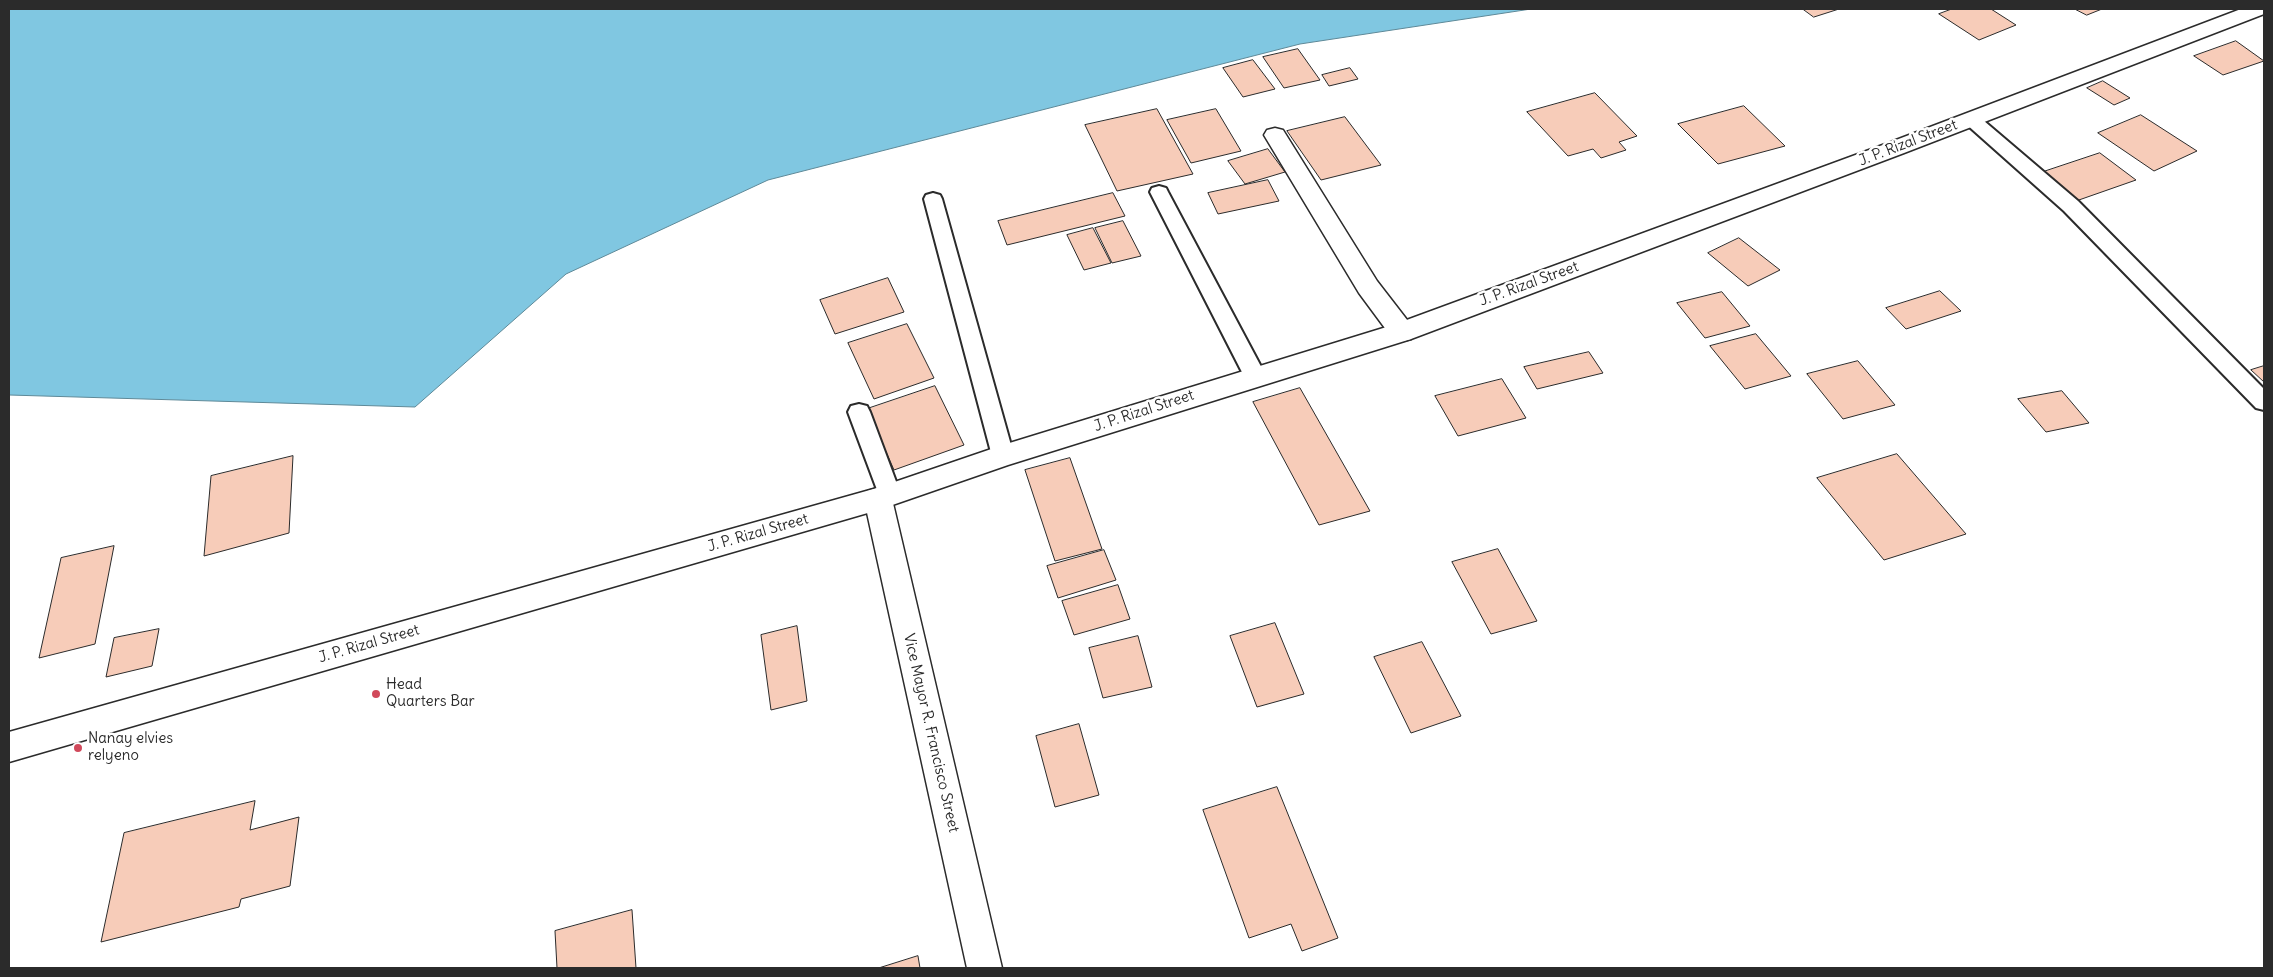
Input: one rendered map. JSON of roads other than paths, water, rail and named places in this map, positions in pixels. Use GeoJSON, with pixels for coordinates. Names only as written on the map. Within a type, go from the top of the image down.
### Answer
{"type":"FeatureCollection","features":[{"type":"Feature","properties":{"kind":"main road","name":"J. P. Rizal Street"},"geometry":{"type":"LineString","coordinates":[[9,747],[884,497],[1003,456],[1255,376],[1402,332],[2259,11]]}},
{"type":"Feature","properties":{"kind":"main road"},"geometry":{"type":"LineString","coordinates":[[1275,135],[1368,287],[1402,332]]}},
{"type":"Feature","properties":{"kind":"main road","name":"Vice Mayor R. Francisco Street"},"geometry":{"type":"LineString","coordinates":[[884,497],[985,968]]}},
{"type":"Feature","properties":{"kind":"lane"},"geometry":{"type":"LineString","coordinates":[[1971,119],[2071,206],[2264,402]]}},
{"type":"Feature","properties":{"kind":"lane"},"geometry":{"type":"LineString","coordinates":[[1159,192],[1255,376]]}},
{"type":"Feature","properties":{"kind":"lane"},"geometry":{"type":"LineString","coordinates":[[932,198],[1003,456]]}},
{"type":"Feature","properties":{"kind":"lane"},"geometry":{"type":"LineString","coordinates":[[859,412],[884,497]]}},
{"type":"Feature","properties":{"kind":"water"},"geometry":{"type":"Polygon","coordinates":[[[9,9],[1531,9],[1300,44],[768,180],[566,274],[415,407],[9,395],[9,9]]]}},
{"type":"Feature","properties":{"kind":"place","name":"Head Quarters Bar"},"geometry":{"type":"Point","coordinates":[376,694]}},
{"type":"Feature","properties":{"kind":"place","name":"Nanay elvies relyeno"},"geometry":{"type":"Point","coordinates":[78,748]}}]}
